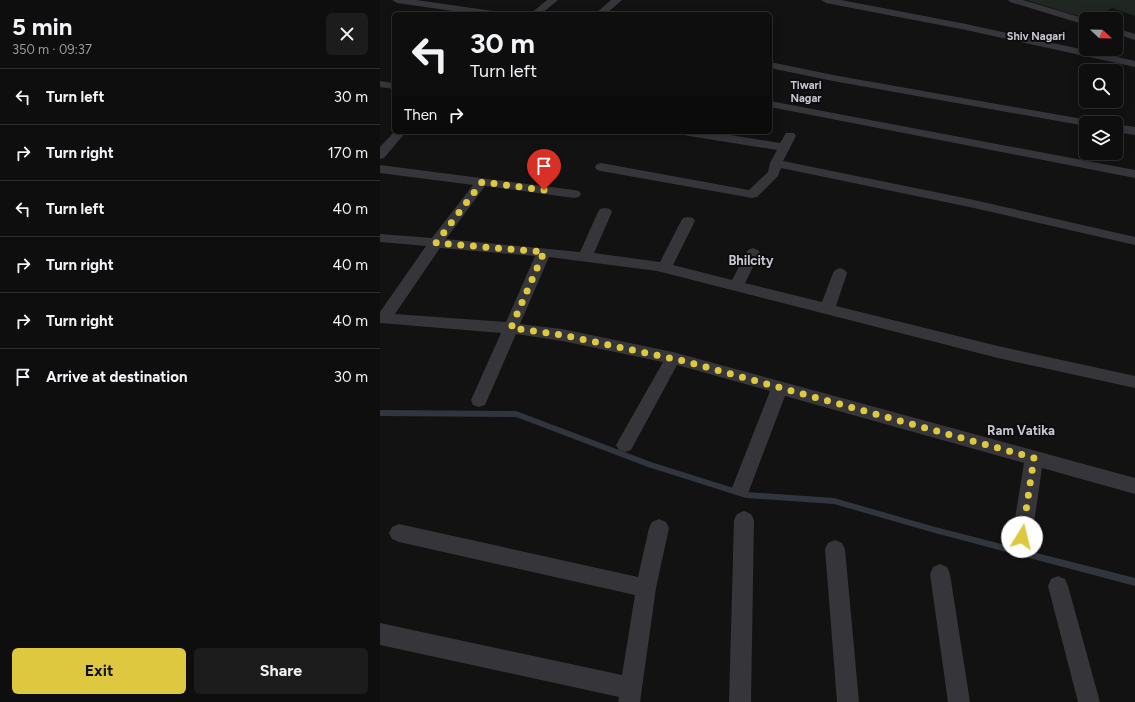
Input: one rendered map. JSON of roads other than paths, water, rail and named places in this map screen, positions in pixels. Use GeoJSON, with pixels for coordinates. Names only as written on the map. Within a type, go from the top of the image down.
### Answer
{"type":"FeatureCollection","features":[{"type":"Feature","properties":{"kind":"street"},"geometry":{"type":"LineString","coordinates":[[397,0],[480,12]]}},
{"type":"Feature","properties":{"kind":"street"},"geometry":{"type":"LineString","coordinates":[[538,12],[553,0]]}},
{"type":"Feature","properties":{"kind":"street"},"geometry":{"type":"LineString","coordinates":[[602,12],[617,0]]}},
{"type":"Feature","properties":{"kind":"street"},"geometry":{"type":"LineString","coordinates":[[826,0],[849,2],[1135,64]]}},
{"type":"Feature","properties":{"kind":"street"},"geometry":{"type":"LineString","coordinates":[[1017,0],[1079,20]]}},
{"type":"Feature","properties":{"kind":"street"},"geometry":{"type":"LineString","coordinates":[[1123,29],[1130,25]]}},
{"type":"Feature","properties":{"kind":"street"},"geometry":{"type":"LineString","coordinates":[[1123,33],[1135,37]]}},
{"type":"Feature","properties":{"kind":"street"},"geometry":{"type":"LineString","coordinates":[[772,65],[841,80],[1079,121]]}},
{"type":"Feature","properties":{"kind":"street"},"geometry":{"type":"LineString","coordinates":[[380,84],[392,86]]}},
{"type":"Feature","properties":{"kind":"street"},"geometry":{"type":"LineString","coordinates":[[772,104],[1135,174]]}},
{"type":"Feature","properties":{"kind":"street"},"geometry":{"type":"LineString","coordinates":[[1123,129],[1135,131]]}},
{"type":"Feature","properties":{"kind":"street"},"geometry":{"type":"LineString","coordinates":[[380,155],[398,134]]}},
{"type":"Feature","properties":{"kind":"street"},"geometry":{"type":"LineString","coordinates":[[601,167],[752,194],[774,173],[776,163],[787,141],[711,134]]}},
{"type":"Feature","properties":{"kind":"street"},"geometry":{"type":"LineString","coordinates":[[776,163],[974,204],[1135,241]]}},
{"type":"Feature","properties":{"kind":"street"},"geometry":{"type":"LineString","coordinates":[[380,169],[574,194]]}},
{"type":"Feature","properties":{"kind":"street"},"geometry":{"type":"LineString","coordinates":[[382,318],[482,182]]}},
{"type":"Feature","properties":{"kind":"street"},"geometry":{"type":"LineString","coordinates":[[585,257],[605,212]]}},
{"type":"Feature","properties":{"kind":"street"},"geometry":{"type":"LineString","coordinates":[[664,268],[688,221]]}},
{"type":"Feature","properties":{"kind":"street"},"geometry":{"type":"LineString","coordinates":[[380,238],[544,252],[664,268],[998,352],[1135,382]]}},
{"type":"Feature","properties":{"kind":"street"},"geometry":{"type":"LineString","coordinates":[[479,400],[544,252]]}},
{"type":"Feature","properties":{"kind":"street"},"geometry":{"type":"LineString","coordinates":[[736,286],[753,253]]}},
{"type":"Feature","properties":{"kind":"street"},"geometry":{"type":"LineString","coordinates":[[827,309],[840,273]]}},
{"type":"Feature","properties":{"kind":"street"},"geometry":{"type":"LineString","coordinates":[[382,318],[511,328],[562,335],[673,358],[1135,486]]}},
{"type":"Feature","properties":{"kind":"street"},"geometry":{"type":"LineString","coordinates":[[625,446],[673,358]]}},
{"type":"Feature","properties":{"kind":"street"},"geometry":{"type":"LineString","coordinates":[[741,488],[780,387]]}},
{"type":"Feature","properties":{"kind":"street"},"geometry":{"type":"LineString","coordinates":[[1022,537],[1034,458]]}},
{"type":"Feature","properties":{"kind":"street"},"geometry":{"type":"LineString","coordinates":[[740,702],[744,520]]}},
{"type":"Feature","properties":{"kind":"street"},"geometry":{"type":"LineString","coordinates":[[380,634],[630,695],[646,588],[659,528]]}},
{"type":"Feature","properties":{"kind":"street"},"geometry":{"type":"LineString","coordinates":[[399,533],[646,588]]}},
{"type":"Feature","properties":{"kind":"street"},"geometry":{"type":"LineString","coordinates":[[835,549],[848,702]]}},
{"type":"Feature","properties":{"kind":"street"},"geometry":{"type":"LineString","coordinates":[[940,574],[959,702]]}},
{"type":"Feature","properties":{"kind":"street"},"geometry":{"type":"LineString","coordinates":[[1058,586],[1089,702]]}},
{"type":"Feature","properties":{"kind":"waterway"},"geometry":{"type":"LineString","coordinates":[[380,413],[516,414],[650,465],[746,495],[834,501],[935,530],[1135,582]]}},
{"type":"Feature","properties":{"kind":"district","name":"Shiv Nagari"},"geometry":{"type":"Point","coordinates":[1036,36]}},
{"type":"Feature","properties":{"kind":"district","name":"Tiwari Nagar"},"geometry":{"type":"Point","coordinates":[806,91]}},
{"type":"Feature","properties":{"kind":"district","name":"Bhilcity"},"geometry":{"type":"Point","coordinates":[751,260]}},
{"type":"Feature","properties":{"kind":"district","name":"Ram Vatika"},"geometry":{"type":"Point","coordinates":[1021,430]}}]}
